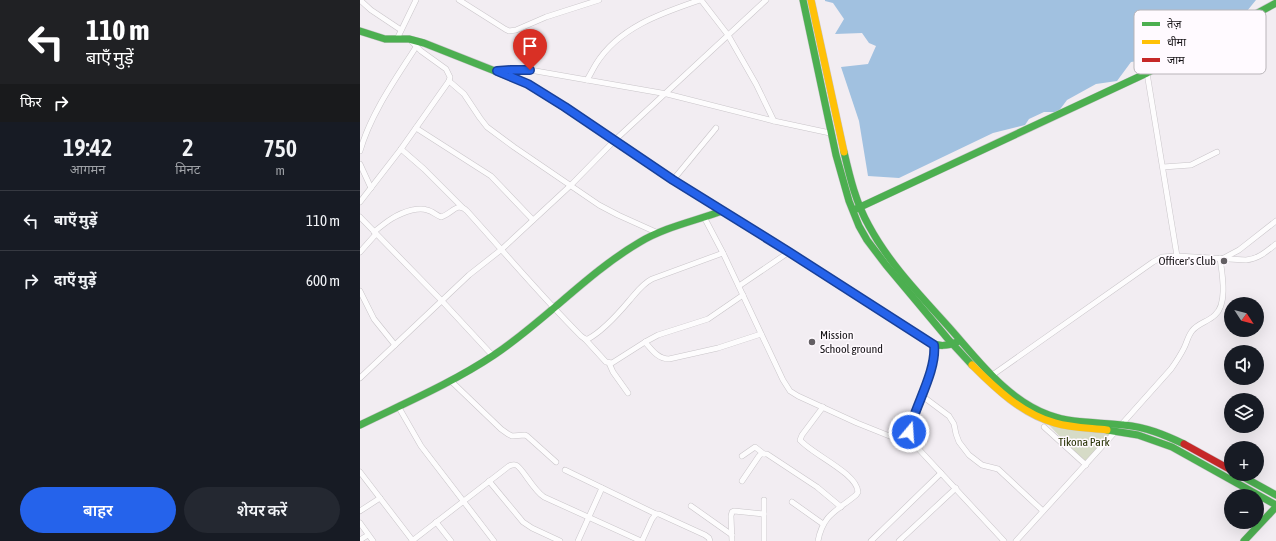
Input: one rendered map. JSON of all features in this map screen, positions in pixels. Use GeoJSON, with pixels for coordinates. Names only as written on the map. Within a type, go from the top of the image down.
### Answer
{"type":"FeatureCollection","features":[{"type":"Feature","properties":{"kind":"main road"},"geometry":{"type":"LineString","coordinates":[[803,0],[830,133],[840,172],[859,225],[885,264],[952,344],[1024,409],[1044,420],[1066,427],[1116,431],[1155,439],[1172,447],[1276,506],[1244,541]]}},
{"type":"Feature","properties":{"kind":"main road"},"geometry":{"type":"LineString","coordinates":[[811,0],[849,175],[868,225],[890,259],[990,377],[1020,399],[1048,415],[1082,422],[1122,424],[1150,429],[1166,435],[1224,466]]}},
{"type":"Feature","properties":{"kind":"main road"},"geometry":{"type":"LineString","coordinates":[[1263,10],[1276,3]]}},
{"type":"Feature","properties":{"kind":"main road"},"geometry":{"type":"LineString","coordinates":[[360,31],[385,39],[410,39],[424,43],[479,66],[497,71],[528,84],[615,140],[673,180],[934,345],[940,346],[961,341]]}},
{"type":"Feature","properties":{"kind":"main road"},"geometry":{"type":"LineString","coordinates":[[853,211],[1147,74]]}},
{"type":"Feature","properties":{"kind":"main road"},"geometry":{"type":"LineString","coordinates":[[360,425],[451,380],[493,356],[516,340],[553,308],[614,260],[640,242],[658,233],[722,211]]}},
{"type":"Feature","properties":{"kind":"main road"},"geometry":{"type":"LineString","coordinates":[[1251,481],[1276,495]]}},
{"type":"Feature","properties":{"kind":"street"},"geometry":{"type":"LineString","coordinates":[[360,0],[371,10],[401,30]]}},
{"type":"Feature","properties":{"kind":"street"},"geometry":{"type":"LineString","coordinates":[[397,39],[416,0]]}},
{"type":"Feature","properties":{"kind":"street"},"geometry":{"type":"LineString","coordinates":[[459,0],[467,2],[509,31],[516,30],[546,17],[599,0]]}},
{"type":"Feature","properties":{"kind":"street"},"geometry":{"type":"LineString","coordinates":[[588,80],[602,56],[621,37],[632,29],[656,16],[701,0],[728,35],[756,84],[774,121]]}},
{"type":"Feature","properties":{"kind":"street"},"geometry":{"type":"LineString","coordinates":[[360,378],[469,275],[502,248],[571,185],[615,140],[766,0]]}},
{"type":"Feature","properties":{"kind":"street"},"geometry":{"type":"LineString","coordinates":[[360,202],[401,149],[449,81],[450,77],[446,69],[416,47],[410,39]]}},
{"type":"Feature","properties":{"kind":"street"},"geometry":{"type":"LineString","coordinates":[[360,149],[365,135],[379,108],[416,47]]}},
{"type":"Feature","properties":{"kind":"street"},"geometry":{"type":"LineString","coordinates":[[497,71],[530,70],[665,94],[774,121],[830,133]]}},
{"type":"Feature","properties":{"kind":"street"},"geometry":{"type":"LineString","coordinates":[[1147,74],[1177,256]]}},
{"type":"Feature","properties":{"kind":"street"},"geometry":{"type":"LineString","coordinates":[[449,81],[464,94],[480,118],[497,135],[599,205],[658,233]]}},
{"type":"Feature","properties":{"kind":"street"},"geometry":{"type":"LineString","coordinates":[[416,128],[491,176],[533,220]]}},
{"type":"Feature","properties":{"kind":"street"},"geometry":{"type":"LineString","coordinates":[[673,180],[716,128]]}},
{"type":"Feature","properties":{"kind":"street"},"geometry":{"type":"LineString","coordinates":[[401,149],[467,211],[502,248],[553,308],[603,359],[609,363],[613,372],[628,393]]}},
{"type":"Feature","properties":{"kind":"street"},"geometry":{"type":"LineString","coordinates":[[1163,167],[1191,165],[1217,152]]}},
{"type":"Feature","properties":{"kind":"street"},"geometry":{"type":"LineString","coordinates":[[360,164],[371,188]]}},
{"type":"Feature","properties":{"kind":"street"},"geometry":{"type":"LineString","coordinates":[[360,252],[388,220],[395,215],[418,209],[426,209],[441,216],[449,214],[459,207],[462,207]]}},
{"type":"Feature","properties":{"kind":"street"},"geometry":{"type":"LineString","coordinates":[[360,217],[493,356]]}},
{"type":"Feature","properties":{"kind":"street"},"geometry":{"type":"LineString","coordinates":[[704,217],[739,286],[783,380],[790,390],[798,396],[917,447]]}},
{"type":"Feature","properties":{"kind":"street"},"geometry":{"type":"LineString","coordinates":[[1222,258],[1239,250],[1276,221]]}},
{"type":"Feature","properties":{"kind":"street"},"geometry":{"type":"LineString","coordinates":[[990,377],[1162,257],[1177,256],[1246,260],[1254,259],[1264,254],[1276,244]]}},
{"type":"Feature","properties":{"kind":"street"},"geometry":{"type":"LineString","coordinates":[[739,286],[789,252]]}},
{"type":"Feature","properties":{"kind":"street"},"geometry":{"type":"LineString","coordinates":[[585,339],[588,340],[598,332],[620,311],[646,282],[723,253]]}},
{"type":"Feature","properties":{"kind":"street"},"geometry":{"type":"LineString","coordinates":[[1016,541],[1171,369],[1178,359],[1192,330],[1218,312],[1223,297],[1222,258]]}},
{"type":"Feature","properties":{"kind":"street"},"geometry":{"type":"LineString","coordinates":[[360,291],[374,319],[395,345]]}},
{"type":"Feature","properties":{"kind":"street"},"geometry":{"type":"LineString","coordinates":[[609,363],[617,361],[658,335],[708,319],[743,295]]}},
{"type":"Feature","properties":{"kind":"street"},"geometry":{"type":"LineString","coordinates":[[645,342],[661,358],[669,359],[718,348],[761,334]]}},
{"type":"Feature","properties":{"kind":"street"},"geometry":{"type":"LineString","coordinates":[[934,345],[935,352],[933,361],[909,432],[911,440],[1004,541]]}},
{"type":"Feature","properties":{"kind":"street"},"geometry":{"type":"LineString","coordinates":[[451,380],[501,429],[512,436],[527,436],[556,462]]}},
{"type":"Feature","properties":{"kind":"street"},"geometry":{"type":"LineString","coordinates":[[921,396],[949,416],[954,424],[959,442],[969,456],[982,465],[998,469],[1043,511]]}},
{"type":"Feature","properties":{"kind":"street"},"geometry":{"type":"LineString","coordinates":[[398,406],[421,446],[494,541]]}},
{"type":"Feature","properties":{"kind":"street"},"geometry":{"type":"LineString","coordinates":[[818,541],[823,524],[827,518],[858,492],[856,484],[847,475],[800,440],[802,435],[823,407]]}},
{"type":"Feature","properties":{"kind":"street"},"geometry":{"type":"LineString","coordinates":[[1044,427],[1086,465]]}},
{"type":"Feature","properties":{"kind":"street"},"geometry":{"type":"LineString","coordinates":[[742,456],[755,447],[764,454],[768,454],[778,460],[817,487],[841,507]]}},
{"type":"Feature","properties":{"kind":"street"},"geometry":{"type":"LineString","coordinates":[[742,480],[759,456],[764,454]]}},
{"type":"Feature","properties":{"kind":"street"},"geometry":{"type":"LineString","coordinates":[[360,472],[412,541],[509,466],[515,465],[518,466],[540,494],[642,541],[652,519],[656,514]]}},
{"type":"Feature","properties":{"kind":"street"},"geometry":{"type":"LineString","coordinates":[[565,470],[656,514],[705,535],[710,541]]}},
{"type":"Feature","properties":{"kind":"street"},"geometry":{"type":"LineString","coordinates":[[871,541],[941,473]]}},
{"type":"Feature","properties":{"kind":"street"},"geometry":{"type":"LineString","coordinates":[[489,481],[523,522],[532,528],[560,541]]}},
{"type":"Feature","properties":{"kind":"street"},"geometry":{"type":"LineString","coordinates":[[578,541],[602,488]]}},
{"type":"Feature","properties":{"kind":"street"},"geometry":{"type":"LineString","coordinates":[[899,541],[956,488]]}},
{"type":"Feature","properties":{"kind":"street"},"geometry":{"type":"LineString","coordinates":[[360,510],[380,498]]}},
{"type":"Feature","properties":{"kind":"street"},"geometry":{"type":"LineString","coordinates":[[764,500],[764,541]]}},
{"type":"Feature","properties":{"kind":"street"},"geometry":{"type":"LineString","coordinates":[[792,502],[823,524]]}},
{"type":"Feature","properties":{"kind":"street"},"geometry":{"type":"LineString","coordinates":[[691,506],[732,538]]}},
{"type":"Feature","properties":{"kind":"street"},"geometry":{"type":"LineString","coordinates":[[732,538],[731,516],[734,511],[764,514]]}},
{"type":"Feature","properties":{"kind":"street"},"geometry":{"type":"LineString","coordinates":[[436,522],[451,541]]}},
{"type":"Feature","properties":{"kind":"street"},"geometry":{"type":"LineString","coordinates":[[360,523],[373,541]]}},
{"type":"Feature","properties":{"kind":"street"},"geometry":{"type":"LineString","coordinates":[[360,540],[368,535]]}},
{"type":"Feature","properties":{"kind":"green space","name":"Tikona Park"},"geometry":{"type":"Polygon","coordinates":[[[1048,424],[1113,432],[1085,463],[1048,424]]]}},
{"type":"Feature","properties":{"kind":"water"},"geometry":{"type":"Polygon","coordinates":[[[1256,0],[1248,10],[1134,10],[1134,62],[1131,62],[1117,81],[1096,84],[1067,100],[1058,112],[1044,112],[1029,119],[1025,125],[993,133],[899,178],[868,176],[859,121],[841,67],[868,64],[876,46],[869,43],[862,33],[835,34],[844,19],[833,3],[825,1],[1256,0]]]}},
{"type":"Feature","properties":{"kind":"traffic: fast"},"geometry":{"type":"LineString","coordinates":[[803,0],[836,155],[849,201],[859,226],[867,240],[886,265],[948,339],[972,365]]}},
{"type":"Feature","properties":{"kind":"traffic: fast"},"geometry":{"type":"LineString","coordinates":[[1263,10],[1276,3]]}},
{"type":"Feature","properties":{"kind":"traffic: fast"},"geometry":{"type":"LineString","coordinates":[[360,31],[385,39],[409,39],[424,43],[528,84],[599,130]]}},
{"type":"Feature","properties":{"kind":"traffic: fast"},"geometry":{"type":"LineString","coordinates":[[856,209],[1145,74]]}},
{"type":"Feature","properties":{"kind":"traffic: fast"},"geometry":{"type":"LineString","coordinates":[[844,152],[851,181],[860,208],[877,240],[915,289],[980,363],[1005,388],[1033,408],[1058,418],[1140,428],[1184,444]]}},
{"type":"Feature","properties":{"kind":"traffic: fast"},"geometry":{"type":"LineString","coordinates":[[360,425],[445,384],[494,355],[513,342],[602,268],[640,242],[670,228],[722,211]]}},
{"type":"Feature","properties":{"kind":"traffic: fast"},"geometry":{"type":"LineString","coordinates":[[774,243],[929,342],[936,345],[957,342]]}},
{"type":"Feature","properties":{"kind":"traffic: fast"},"geometry":{"type":"LineString","coordinates":[[1107,430],[1138,435],[1172,447],[1276,505]]}},
{"type":"Feature","properties":{"kind":"traffic: fast"},"geometry":{"type":"LineString","coordinates":[[1251,481],[1276,495]]}},
{"type":"Feature","properties":{"kind":"traffic: fast"},"geometry":{"type":"LineString","coordinates":[[1244,541],[1276,507]]}},
{"type":"Feature","properties":{"kind":"traffic: slow"},"geometry":{"type":"LineString","coordinates":[[811,0],[844,152]]}},
{"type":"Feature","properties":{"kind":"traffic: slow"},"geometry":{"type":"LineString","coordinates":[[599,130],[673,180],[774,243]]}},
{"type":"Feature","properties":{"kind":"traffic: slow"},"geometry":{"type":"LineString","coordinates":[[972,365],[1020,407],[1043,419],[1061,425],[1107,430]]}},
{"type":"Feature","properties":{"kind":"traffic: jam"},"geometry":{"type":"LineString","coordinates":[[1184,444],[1224,466]]}},
{"type":"Feature","properties":{"kind":"place","name":"Officer's Club"},"geometry":{"type":"Point","coordinates":[1224,261]}},
{"type":"Feature","properties":{"kind":"place","name":"Mission School ground"},"geometry":{"type":"Point","coordinates":[812,342]}},
{"type":"Feature","properties":{"kind":"route"},"geometry":{"type":"LineString","coordinates":[[530,70],[497,71],[528,84],[565,107],[673,180],[934,345],[935,352],[932,367],[909,432]]}}]}
